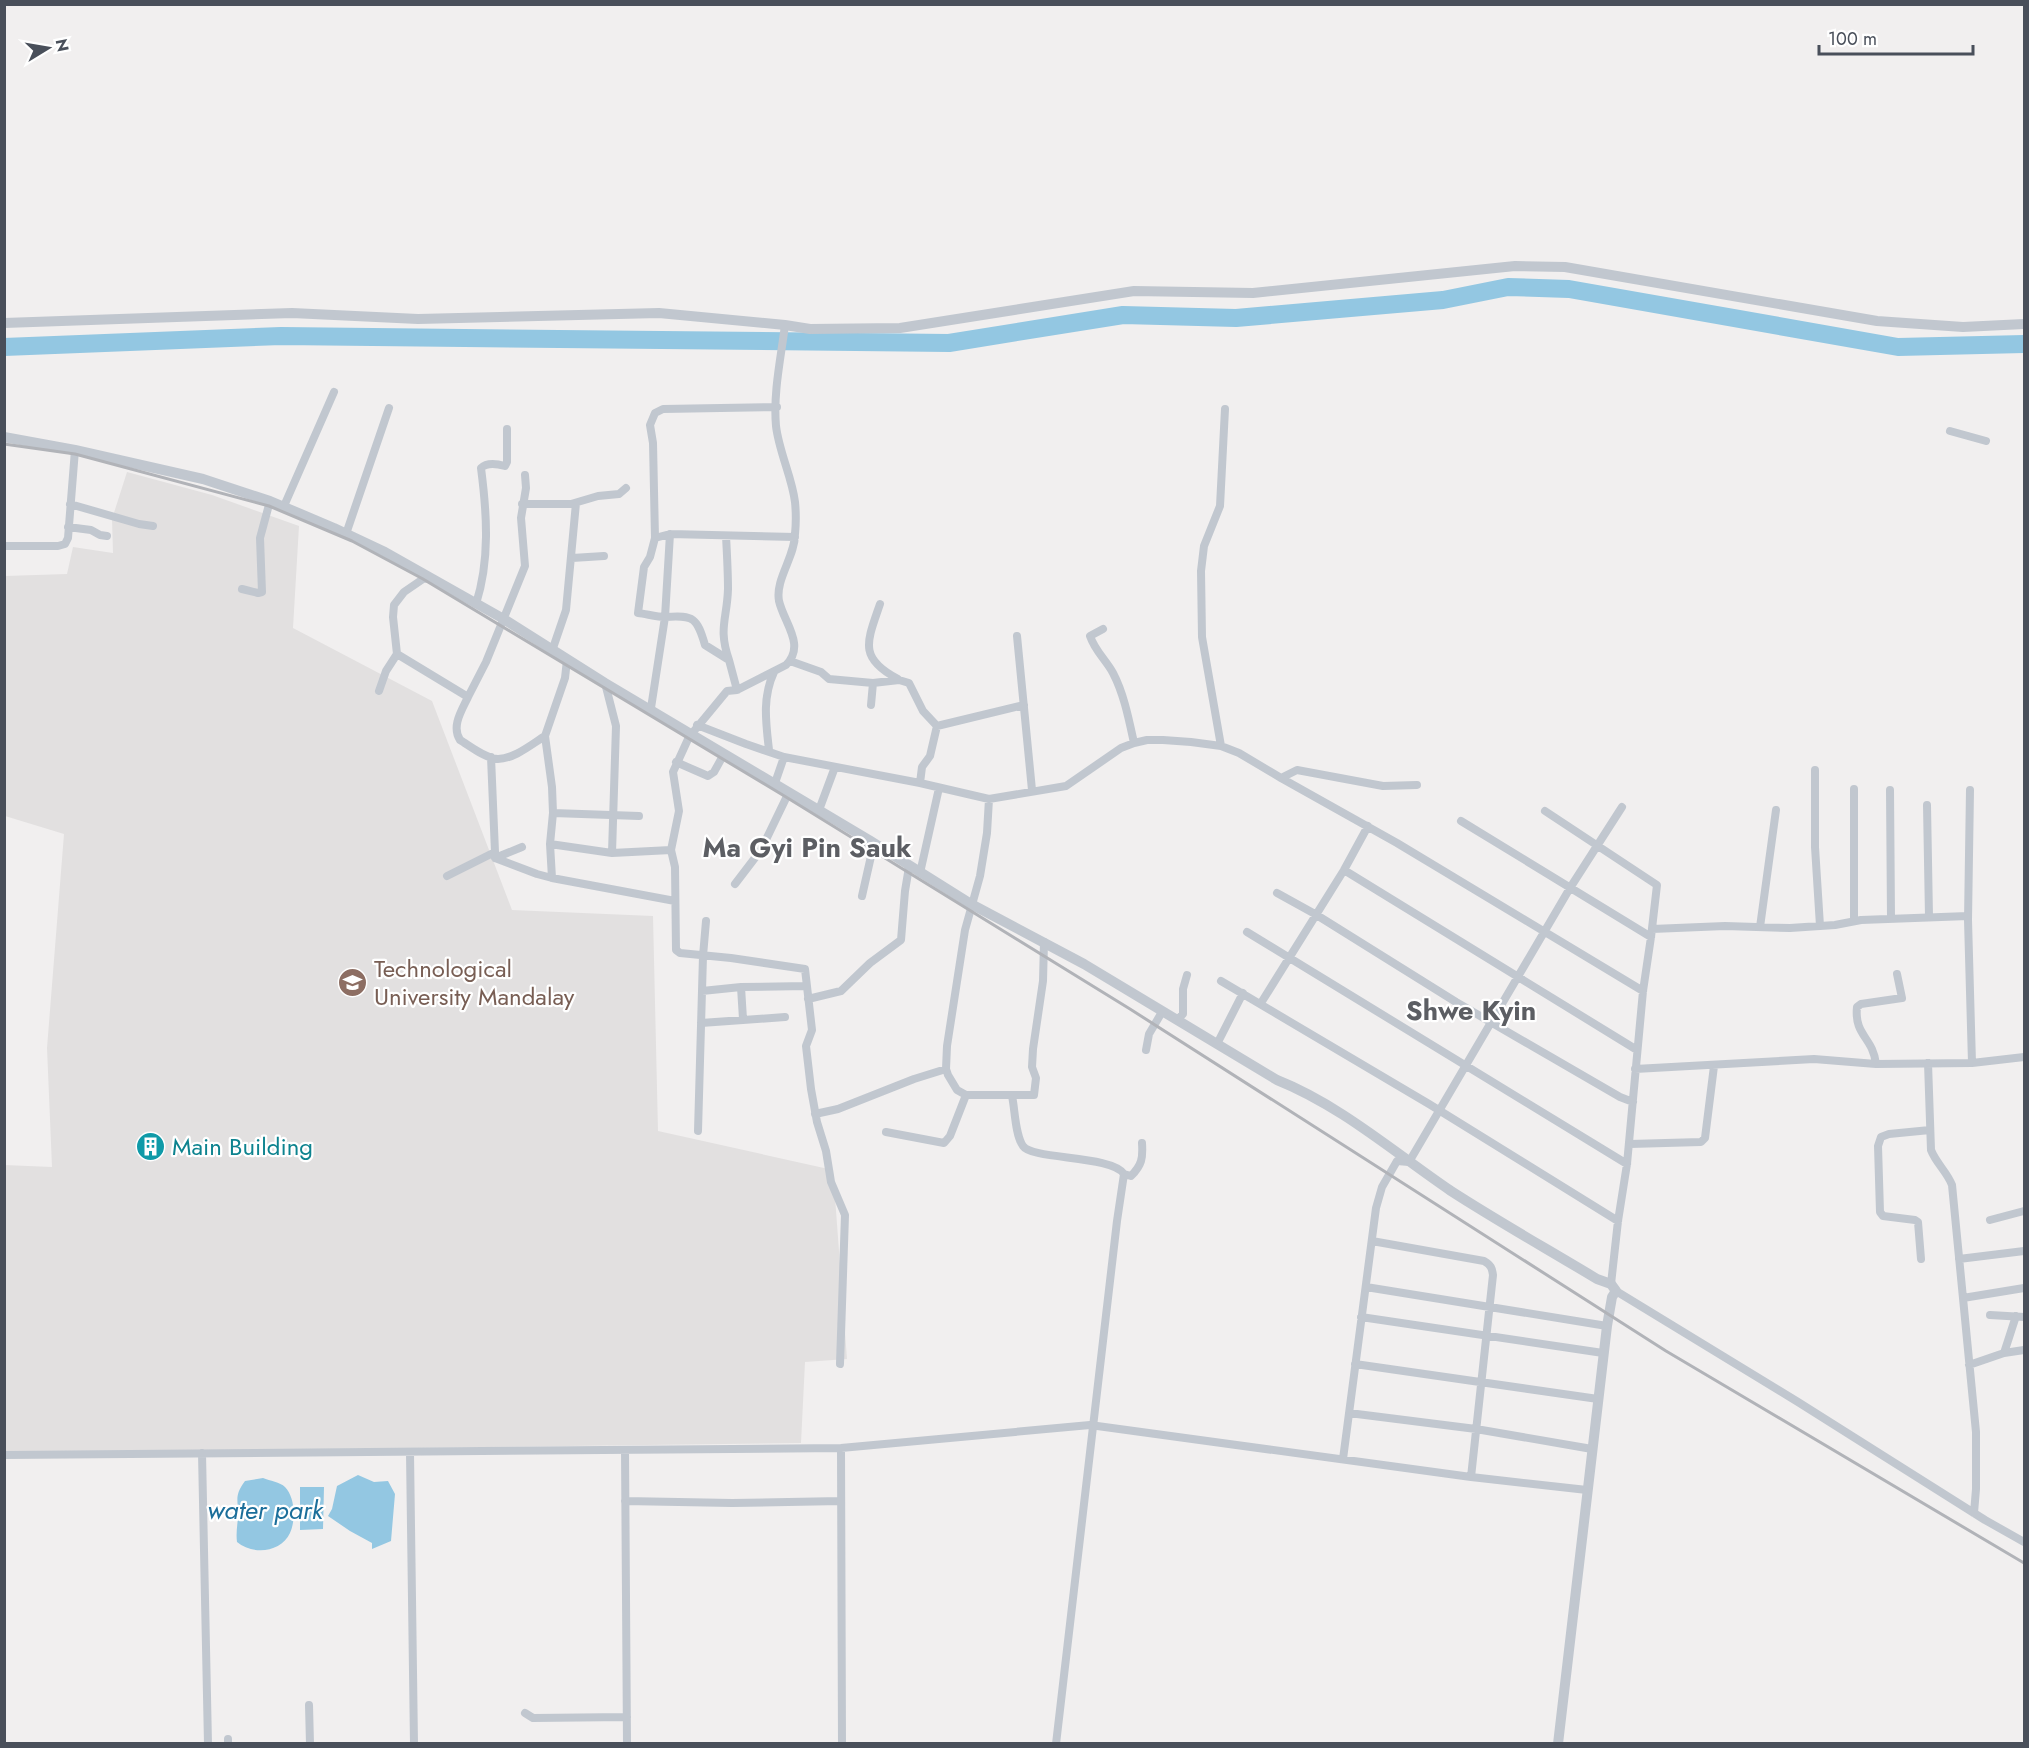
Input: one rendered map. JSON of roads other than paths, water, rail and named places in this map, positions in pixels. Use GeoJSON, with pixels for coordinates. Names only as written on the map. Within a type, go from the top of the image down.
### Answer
{"type":"FeatureCollection","features":[{"type":"Feature","properties":{"kind":"street"},"geometry":{"type":"LineString","coordinates":[[4,323],[292,313],[418,319],[659,313],[784,330],[900,328],[1134,291],[1253,293],[1515,266],[1566,267],[1876,321],[1963,327],[2025,324]]}},
{"type":"Feature","properties":{"kind":"street"},"geometry":{"type":"LineString","coordinates":[[784,330],[777,426],[795,503],[795,537],[793,551],[780,585],[779,600],[792,632],[794,649],[786,665],[737,690],[727,691],[694,729],[676,762],[673,778],[679,811],[671,850],[675,867],[677,952],[803,968],[812,1030],[806,1046],[815,1114],[826,1151],[831,1182],[845,1215],[840,1364]]}},
{"type":"Feature","properties":{"kind":"street"},"geometry":{"type":"LineString","coordinates":[[284,507],[334,392]]}},
{"type":"Feature","properties":{"kind":"street"},"geometry":{"type":"LineString","coordinates":[[729,660],[705,645],[700,627],[695,620],[683,615],[665,617],[638,613],[644,567],[650,557],[655,538],[653,442],[650,425],[655,413],[663,409],[777,407]]}},
{"type":"Feature","properties":{"kind":"street"},"geometry":{"type":"LineString","coordinates":[[346,534],[389,408]]}},
{"type":"Feature","properties":{"kind":"street"},"geometry":{"type":"LineString","coordinates":[[1221,746],[1202,637],[1201,571],[1204,546],[1220,506],[1225,409]]}},
{"type":"Feature","properties":{"kind":"street"},"geometry":{"type":"LineString","coordinates":[[476,604],[486,563],[486,526],[481,468],[497,464],[505,466],[507,429]]}},
{"type":"Feature","properties":{"kind":"street"},"geometry":{"type":"LineString","coordinates":[[1950,431],[1986,441]]}},
{"type":"Feature","properties":{"kind":"street"},"geometry":{"type":"LineString","coordinates":[[4,437],[75,450],[203,479],[270,501],[385,552],[502,618],[552,651],[651,708],[694,729],[769,750],[784,757],[920,783],[989,799],[1066,786],[1121,748],[1147,740],[1221,746],[1239,753],[1368,826],[1643,991]]}},
{"type":"Feature","properties":{"kind":"street"},"geometry":{"type":"LineString","coordinates":[[4,546],[63,545],[68,538],[75,450]]}},
{"type":"Feature","properties":{"kind":"street"},"geometry":{"type":"LineString","coordinates":[[525,475],[526,488],[522,504],[525,566],[486,662],[458,717],[457,736],[459,740],[498,759],[514,754],[545,736]]}},
{"type":"Feature","properties":{"kind":"street"},"geometry":{"type":"LineString","coordinates":[[522,504],[576,503],[598,496],[619,494],[626,488]]}},
{"type":"Feature","properties":{"kind":"street"},"geometry":{"type":"LineString","coordinates":[[242,589],[262,592],[260,538],[270,501]]}},
{"type":"Feature","properties":{"kind":"street"},"geometry":{"type":"LineString","coordinates":[[552,651],[566,610],[576,503]]}},
{"type":"Feature","properties":{"kind":"street"},"geometry":{"type":"LineString","coordinates":[[70,504],[153,526]]}},
{"type":"Feature","properties":{"kind":"street"},"geometry":{"type":"LineString","coordinates":[[68,527],[107,536]]}},
{"type":"Feature","properties":{"kind":"street"},"geometry":{"type":"LineString","coordinates":[[655,538],[670,534],[795,537]]}},
{"type":"Feature","properties":{"kind":"street"},"geometry":{"type":"LineString","coordinates":[[651,708],[665,617],[670,534]]}},
{"type":"Feature","properties":{"kind":"street"},"geometry":{"type":"LineString","coordinates":[[726,536],[728,587],[722,628],[723,643],[737,690]]}},
{"type":"Feature","properties":{"kind":"street"},"geometry":{"type":"LineString","coordinates":[[572,558],[604,556]]}},
{"type":"Feature","properties":{"kind":"street"},"geometry":{"type":"LineString","coordinates":[[379,690],[386,671],[397,654],[394,605],[404,592],[423,579],[430,578]]}},
{"type":"Feature","properties":{"kind":"street"},"geometry":{"type":"LineString","coordinates":[[880,604],[870,631],[869,648],[872,660],[882,671],[909,683],[923,711],[937,726]]}},
{"type":"Feature","properties":{"kind":"street"},"geometry":{"type":"LineString","coordinates":[[1103,630],[1090,636],[1095,648],[1115,677],[1129,717],[1134,743]]}},
{"type":"Feature","properties":{"kind":"street"},"geometry":{"type":"LineString","coordinates":[[1017,636],[1032,790]]}},
{"type":"Feature","properties":{"kind":"street"},"geometry":{"type":"LineString","coordinates":[[397,654],[468,697]]}},
{"type":"Feature","properties":{"kind":"street"},"geometry":{"type":"LineString","coordinates":[[552,878],[550,844],[553,813],[552,787],[545,736],[565,678],[567,660]]}},
{"type":"Feature","properties":{"kind":"street"},"geometry":{"type":"LineString","coordinates":[[790,661],[820,672],[829,679],[873,683],[899,680]]}},
{"type":"Feature","properties":{"kind":"street"},"geometry":{"type":"LineString","coordinates":[[769,750],[765,702],[774,671]]}},
{"type":"Feature","properties":{"kind":"street"},"geometry":{"type":"LineString","coordinates":[[605,683],[616,726],[612,853]]}},
{"type":"Feature","properties":{"kind":"street"},"geometry":{"type":"LineString","coordinates":[[871,705],[873,683]]}},
{"type":"Feature","properties":{"kind":"street"},"geometry":{"type":"LineString","coordinates":[[937,726],[1024,705]]}},
{"type":"Feature","properties":{"kind":"street"},"geometry":{"type":"LineString","coordinates":[[920,783],[922,767],[930,756],[937,726]]}},
{"type":"Feature","properties":{"kind":"street"},"geometry":{"type":"LineString","coordinates":[[694,729],[724,754],[776,783],[971,904],[1044,942],[1277,1080],[1304,1092],[1484,1211],[1614,1288],[1974,1513],[2025,1542]]}},
{"type":"Feature","properties":{"kind":"street"},"geometry":{"type":"LineString","coordinates":[[676,762],[708,776],[714,772],[724,754]]}},
{"type":"Feature","properties":{"kind":"street"},"geometry":{"type":"LineString","coordinates":[[491,757],[495,855]]}},
{"type":"Feature","properties":{"kind":"street"},"geometry":{"type":"LineString","coordinates":[[776,783],[784,757]]}},
{"type":"Feature","properties":{"kind":"street"},"geometry":{"type":"LineString","coordinates":[[819,810],[836,767]]}},
{"type":"Feature","properties":{"kind":"street"},"geometry":{"type":"LineString","coordinates":[[1281,778],[1297,770],[1383,786],[1417,785]]}},
{"type":"Feature","properties":{"kind":"street"},"geometry":{"type":"LineString","coordinates":[[1815,770],[1815,847],[1820,926]]}},
{"type":"Feature","properties":{"kind":"street"},"geometry":{"type":"LineString","coordinates":[[920,873],[939,788]]}},
{"type":"Feature","properties":{"kind":"street"},"geometry":{"type":"LineString","coordinates":[[1854,789],[1854,921]]}},
{"type":"Feature","properties":{"kind":"street"},"geometry":{"type":"LineString","coordinates":[[1890,790],[1891,918]]}},
{"type":"Feature","properties":{"kind":"street"},"geometry":{"type":"LineString","coordinates":[[1970,790],[1968,916],[1972,1063]]}},
{"type":"Feature","properties":{"kind":"street"},"geometry":{"type":"LineString","coordinates":[[735,884],[761,850],[789,792]]}},
{"type":"Feature","properties":{"kind":"street"},"geometry":{"type":"LineString","coordinates":[[989,799],[983,855],[971,904],[952,1009],[946,1069],[957,1090],[966,1095],[1034,1095],[1036,1078],[1032,1067],[1033,1049],[1043,981],[1044,942]]}},
{"type":"Feature","properties":{"kind":"street"},"geometry":{"type":"LineString","coordinates":[[1927,805],[1929,917]]}},
{"type":"Feature","properties":{"kind":"street"},"geometry":{"type":"LineString","coordinates":[[1409,1162],[1570,888],[1622,807]]}},
{"type":"Feature","properties":{"kind":"street"},"geometry":{"type":"LineString","coordinates":[[1760,927],[1776,810]]}},
{"type":"Feature","properties":{"kind":"street"},"geometry":{"type":"LineString","coordinates":[[1545,811],[1657,885],[1643,991],[1630,1144],[1618,1221],[1614,1288],[1603,1353],[1557,1743]]}},
{"type":"Feature","properties":{"kind":"street"},"geometry":{"type":"LineString","coordinates":[[553,813],[639,816]]}},
{"type":"Feature","properties":{"kind":"street"},"geometry":{"type":"LineString","coordinates":[[1461,821],[1570,888],[1652,933],[1725,926],[1790,928],[1891,918],[1968,916]]}},
{"type":"Feature","properties":{"kind":"street"},"geometry":{"type":"LineString","coordinates":[[1261,1003],[1344,870],[1368,826]]}},
{"type":"Feature","properties":{"kind":"street"},"geometry":{"type":"LineString","coordinates":[[862,896],[874,843]]}},
{"type":"Feature","properties":{"kind":"street"},"geometry":{"type":"LineString","coordinates":[[550,844],[612,853],[671,850]]}},
{"type":"Feature","properties":{"kind":"street"},"geometry":{"type":"LineString","coordinates":[[447,876],[495,855],[522,847]]}},
{"type":"Feature","properties":{"kind":"street"},"geometry":{"type":"LineString","coordinates":[[495,855],[552,878],[675,901]]}},
{"type":"Feature","properties":{"kind":"street"},"geometry":{"type":"LineString","coordinates":[[808,999],[841,991],[870,963],[901,940],[909,867]]}},
{"type":"Feature","properties":{"kind":"street"},"geometry":{"type":"LineString","coordinates":[[1344,870],[1637,1050]]}},
{"type":"Feature","properties":{"kind":"street"},"geometry":{"type":"LineString","coordinates":[[1277,893],[1315,914],[1456,1002],[1620,1097],[1633,1102]]}},
{"type":"Feature","properties":{"kind":"street"},"geometry":{"type":"LineString","coordinates":[[698,1131],[706,921]]}},
{"type":"Feature","properties":{"kind":"street"},"geometry":{"type":"LineString","coordinates":[[1247,932],[1627,1164]]}},
{"type":"Feature","properties":{"kind":"street"},"geometry":{"type":"LineString","coordinates":[[1876,1064],[1871,1044],[1860,1031],[1856,1019],[1857,1008],[1861,1004],[1902,998],[1898,974]]}},
{"type":"Feature","properties":{"kind":"street"},"geometry":{"type":"LineString","coordinates":[[1177,1020],[1183,1014],[1183,989],[1187,975]]}},
{"type":"Feature","properties":{"kind":"street"},"geometry":{"type":"LineString","coordinates":[[1221,981],[1439,1110],[1618,1221]]}},
{"type":"Feature","properties":{"kind":"street"},"geometry":{"type":"LineString","coordinates":[[702,991],[741,987],[807,986]]}},
{"type":"Feature","properties":{"kind":"street"},"geometry":{"type":"LineString","coordinates":[[741,987],[743,1019]]}},
{"type":"Feature","properties":{"kind":"street"},"geometry":{"type":"LineString","coordinates":[[1217,1044],[1243,993]]}},
{"type":"Feature","properties":{"kind":"street"},"geometry":{"type":"LineString","coordinates":[[1146,1050],[1149,1034],[1162,1012]]}},
{"type":"Feature","properties":{"kind":"street"},"geometry":{"type":"LineString","coordinates":[[701,1023],[785,1017]]}},
{"type":"Feature","properties":{"kind":"street"},"geometry":{"type":"LineString","coordinates":[[1635,1070],[1814,1059],[1876,1064],[1972,1063],[2024,1058]]}},
{"type":"Feature","properties":{"kind":"street"},"geometry":{"type":"LineString","coordinates":[[1928,1063],[1931,1150],[1952,1185],[1976,1432],[1974,1513]]}},
{"type":"Feature","properties":{"kind":"street"},"geometry":{"type":"LineString","coordinates":[[1630,1144],[1701,1142],[1705,1138],[1714,1066]]}},
{"type":"Feature","properties":{"kind":"street"},"geometry":{"type":"LineString","coordinates":[[815,1114],[838,1109],[898,1084],[946,1069]]}},
{"type":"Feature","properties":{"kind":"street"},"geometry":{"type":"LineString","coordinates":[[886,1132],[944,1143],[950,1136],[966,1095]]}},
{"type":"Feature","properties":{"kind":"street"},"geometry":{"type":"LineString","coordinates":[[1012,1096],[1019,1137],[1024,1148],[1034,1153],[1055,1154],[1107,1165],[1121,1169],[1131,1176],[1140,1167],[1143,1156],[1142,1143]]}},
{"type":"Feature","properties":{"kind":"street"},"geometry":{"type":"LineString","coordinates":[[1921,1259],[1918,1222],[1888,1218],[1880,1212],[1878,1146],[1881,1137],[1890,1134],[1930,1130]]}},
{"type":"Feature","properties":{"kind":"street"},"geometry":{"type":"LineString","coordinates":[[1343,1459],[1376,1208],[1382,1187],[1397,1161],[1409,1162]]}},
{"type":"Feature","properties":{"kind":"street"},"geometry":{"type":"LineString","coordinates":[[1056,1743],[1124,1173]]}},
{"type":"Feature","properties":{"kind":"street"},"geometry":{"type":"LineString","coordinates":[[1990,1220],[2025,1211]]}},
{"type":"Feature","properties":{"kind":"street"},"geometry":{"type":"LineString","coordinates":[[1371,1240],[1490,1264],[1493,1275],[1472,1477]]}},
{"type":"Feature","properties":{"kind":"street"},"geometry":{"type":"LineString","coordinates":[[1959,1259],[2025,1251]]}},
{"type":"Feature","properties":{"kind":"street"},"geometry":{"type":"LineString","coordinates":[[1365,1287],[1607,1326]]}},
{"type":"Feature","properties":{"kind":"street"},"geometry":{"type":"LineString","coordinates":[[1963,1298],[2025,1288]]}},
{"type":"Feature","properties":{"kind":"street"},"geometry":{"type":"LineString","coordinates":[[1990,1315],[2020,1317],[2004,1353]]}},
{"type":"Feature","properties":{"kind":"street"},"geometry":{"type":"LineString","coordinates":[[1361,1317],[1603,1353]]}},
{"type":"Feature","properties":{"kind":"street"},"geometry":{"type":"LineString","coordinates":[[1969,1365],[2004,1353],[2025,1350]]}},
{"type":"Feature","properties":{"kind":"street"},"geometry":{"type":"LineString","coordinates":[[1355,1364],[1598,1399]]}},
{"type":"Feature","properties":{"kind":"street"},"geometry":{"type":"LineString","coordinates":[[1349,1413],[1476,1429],[1592,1449]]}},
{"type":"Feature","properties":{"kind":"street"},"geometry":{"type":"LineString","coordinates":[[4,1455],[841,1448],[1094,1425],[1472,1477],[1587,1490]]}},
{"type":"Feature","properties":{"kind":"street"},"geometry":{"type":"LineString","coordinates":[[841,1448],[842,1743]]}},
{"type":"Feature","properties":{"kind":"street"},"geometry":{"type":"LineString","coordinates":[[625,1450],[627,1743]]}},
{"type":"Feature","properties":{"kind":"street"},"geometry":{"type":"LineString","coordinates":[[202,1453],[208,1743]]}},
{"type":"Feature","properties":{"kind":"street"},"geometry":{"type":"LineString","coordinates":[[410,1453],[414,1743]]}},
{"type":"Feature","properties":{"kind":"street"},"geometry":{"type":"LineString","coordinates":[[625,1501],[732,1503],[841,1501]]}},
{"type":"Feature","properties":{"kind":"street"},"geometry":{"type":"LineString","coordinates":[[309,1705],[310,1743]]}},
{"type":"Feature","properties":{"kind":"street"},"geometry":{"type":"LineString","coordinates":[[525,1713],[533,1718],[627,1717]]}},
{"type":"Feature","properties":{"kind":"water"},"geometry":{"type":"Polygon","coordinates":[[[358,1475],[374,1482],[388,1481],[395,1494],[391,1541],[372,1549],[372,1543],[328,1516],[332,1509],[337,1486],[358,1475]]]}},
{"type":"Feature","properties":{"kind":"water","name":"water park"},"geometry":{"type":"Polygon","coordinates":[[[263,1478],[278,1483],[288,1491],[293,1503],[292,1528],[286,1540],[280,1545],[266,1550],[250,1549],[237,1542],[237,1499],[245,1481],[263,1478]]]}},
{"type":"Feature","properties":{"kind":"water"},"geometry":{"type":"Polygon","coordinates":[[[300,1487],[324,1487],[323,1529],[300,1530],[300,1487]]]}},
{"type":"Feature","properties":{"kind":"waterway"},"geometry":{"type":"LineString","coordinates":[[4,347],[281,336],[949,343],[1123,315],[1236,318],[1443,300],[1508,287],[1569,289],[1898,347],[2024,344]]}},
{"type":"Feature","properties":{"kind":"railway"},"geometry":{"type":"LineString","coordinates":[[4,444],[75,454],[269,506],[352,541],[423,579],[786,797],[1130,1009],[1666,1351],[2024,1563]]}},
{"type":"Feature","properties":{"kind":"place","name":"Technological University Mandalay"},"geometry":{"type":"Point","coordinates":[353,982]}},
{"type":"Feature","properties":{"kind":"place","name":"Main Building"},"geometry":{"type":"Point","coordinates":[151,1146]}},
{"type":"Feature","properties":{"kind":"district","name":"Ma Gyi Pin Sauk"},"geometry":{"type":"Point","coordinates":[807,847]}},
{"type":"Feature","properties":{"kind":"district","name":"Shwe Kyin"},"geometry":{"type":"Point","coordinates":[1471,1010]}}]}
